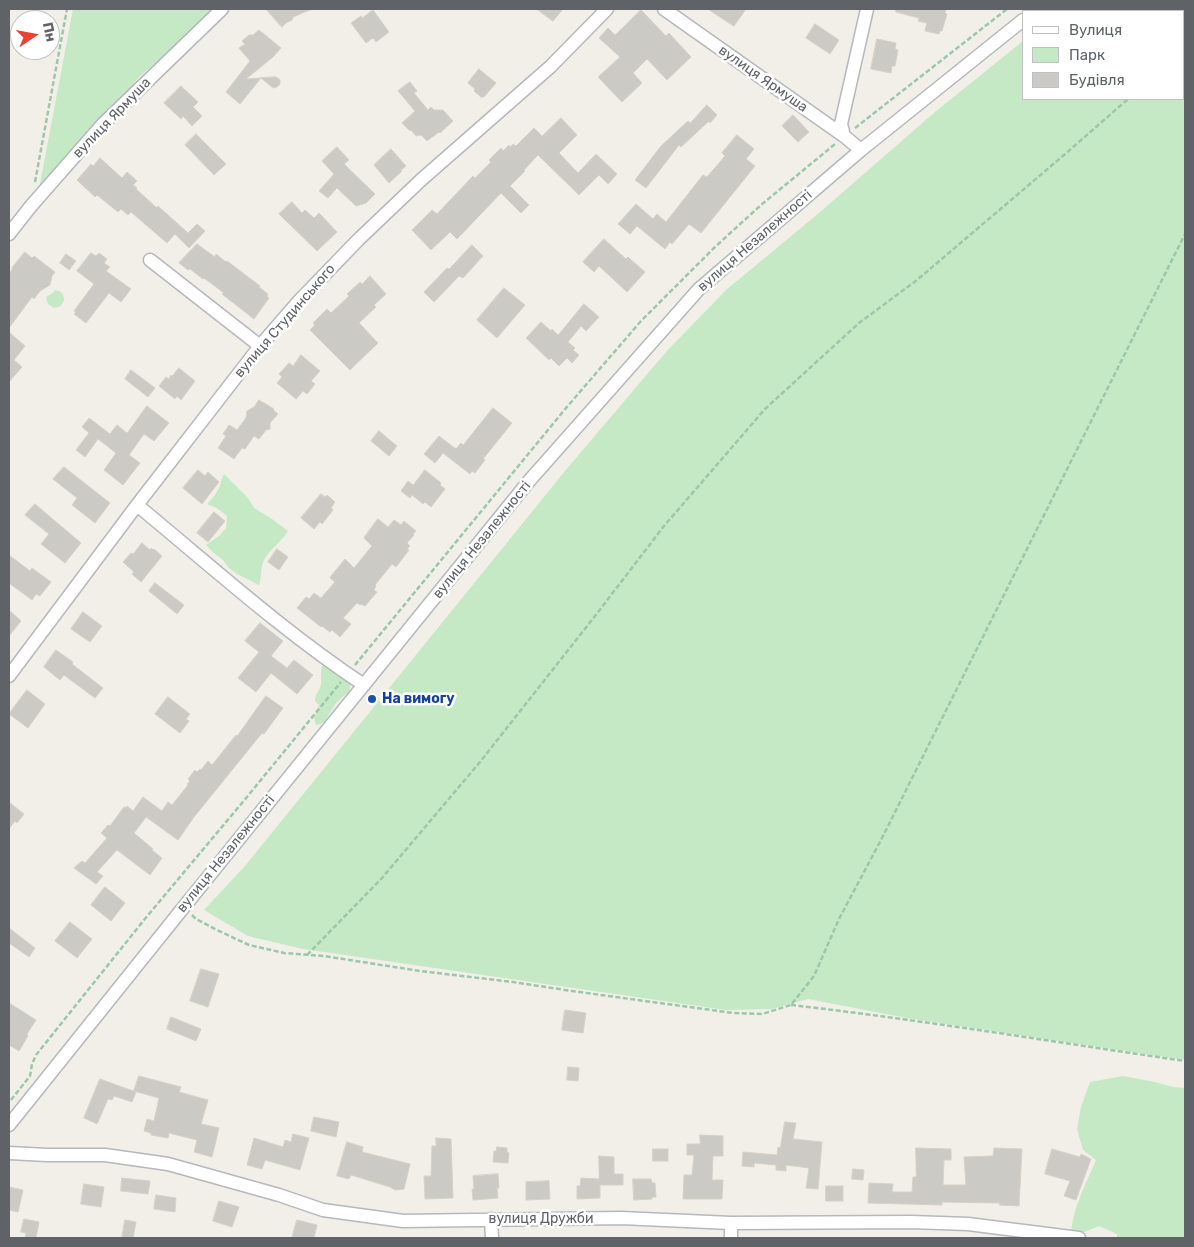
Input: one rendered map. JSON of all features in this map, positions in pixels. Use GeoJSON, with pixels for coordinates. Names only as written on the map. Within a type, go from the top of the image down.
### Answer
{"type":"FeatureCollection","features":[{"type":"Feature","properties":{"kind":"street","name":"вулиця Ярмуша"},"geometry":{"type":"LineString","coordinates":[[9,234],[103,124],[222,9]]}},
{"type":"Feature","properties":{"kind":"street","name":"вулиця Студинського"},"geometry":{"type":"LineString","coordinates":[[9,676],[137,504],[260,346],[299,301],[358,240],[421,180],[550,66],[607,9]]}},
{"type":"Feature","properties":{"kind":"street","name":"вулиця Ярмуша"},"geometry":{"type":"LineString","coordinates":[[664,9],[861,150]]}},
{"type":"Feature","properties":{"kind":"street"},"geometry":{"type":"LineString","coordinates":[[844,136],[841,124],[867,9]]}},
{"type":"Feature","properties":{"kind":"street","name":"вулиця Незалежності"},"geometry":{"type":"LineString","coordinates":[[9,1125],[529,481],[699,289],[861,150],[1022,21]]}},
{"type":"Feature","properties":{"kind":"street"},"geometry":{"type":"LineString","coordinates":[[150,260],[260,346]]}},
{"type":"Feature","properties":{"kind":"street"},"geometry":{"type":"LineString","coordinates":[[137,504],[276,620],[364,685]]}},
{"type":"Feature","properties":{"kind":"street","name":"вулиця Дружби"},"geometry":{"type":"LineString","coordinates":[[9,1153],[105,1155],[168,1164],[278,1195],[323,1210],[403,1221],[621,1218],[731,1224],[911,1222],[968,1224],[1080,1238]]}},
{"type":"Feature","properties":{"kind":"street"},"geometry":{"type":"LineString","coordinates":[[491,1219],[492,1238]]}},
{"type":"Feature","properties":{"kind":"street"},"geometry":{"type":"LineString","coordinates":[[731,1224],[731,1238]]}},
{"type":"Feature","properties":{"kind":"path"},"geometry":{"type":"LineString","coordinates":[[31,206],[67,9]]}},
{"type":"Feature","properties":{"kind":"path"},"geometry":{"type":"LineString","coordinates":[[9,1103],[30,1076],[36,1055],[102,972],[566,408],[641,321],[761,205],[844,136],[1007,9]]}},
{"type":"Feature","properties":{"kind":"path"},"geometry":{"type":"LineString","coordinates":[[307,955],[382,878],[480,762],[596,616],[664,526],[765,409],[859,323],[917,280],[1127,100]]}},
{"type":"Feature","properties":{"kind":"path"},"geometry":{"type":"LineString","coordinates":[[791,1005],[814,976],[839,920],[1185,234]]}},
{"type":"Feature","properties":{"kind":"path"},"geometry":{"type":"LineString","coordinates":[[183,908],[196,919],[249,945],[284,953],[324,956],[456,976],[513,982],[733,1013],[762,1014],[791,1005],[923,1022],[1185,1061]]}},
{"type":"Feature","properties":{"kind":"green space"},"geometry":{"type":"Polygon","coordinates":[[[73,9],[218,9],[139,77],[44,190],[39,189],[73,9]]]}},
{"type":"Feature","properties":{"kind":"green space"},"geometry":{"type":"Polygon","coordinates":[[[1185,9],[1185,1060],[907,1018],[808,999],[772,1009],[726,1010],[303,949],[248,936],[204,910],[245,866],[565,471],[666,352],[726,290],[819,213],[935,112],[1022,42],[1022,100],[1184,100],[1184,10],[1060,10],[1185,9]]]}},
{"type":"Feature","properties":{"kind":"green space"},"geometry":{"type":"Polygon","coordinates":[[[55,290],[62,293],[64,300],[61,306],[54,308],[48,304],[46,297],[55,290]]]}},
{"type":"Feature","properties":{"kind":"green space"},"geometry":{"type":"Polygon","coordinates":[[[224,474],[248,498],[254,508],[288,531],[268,553],[263,562],[259,585],[229,568],[206,545],[219,536],[226,528],[227,516],[217,508],[207,504],[220,486],[224,474]]]}},
{"type":"Feature","properties":{"kind":"green space"},"geometry":{"type":"Polygon","coordinates":[[[324,665],[351,682],[349,691],[336,703],[325,721],[316,725],[314,718],[319,705],[315,698],[321,682],[321,668],[324,665]]]}},
{"type":"Feature","properties":{"kind":"green space"},"geometry":{"type":"Polygon","coordinates":[[[1123,1076],[1185,1088],[1185,1238],[1117,1238],[1117,1234],[1099,1226],[1082,1233],[1071,1233],[1077,1205],[1096,1160],[1083,1150],[1077,1129],[1081,1107],[1090,1082],[1123,1076]]]}},
{"type":"Feature","properties":{"kind":"building"},"geometry":{"type":"Polygon","coordinates":[[[266,9],[312,9],[293,17],[292,20],[282,27],[266,9]]]}},
{"type":"Feature","properties":{"kind":"building"},"geometry":{"type":"Polygon","coordinates":[[[537,9],[563,9],[553,21],[537,9]]]}},
{"type":"Feature","properties":{"kind":"building"},"geometry":{"type":"Polygon","coordinates":[[[708,9],[746,9],[734,26],[708,9]]]}},
{"type":"Feature","properties":{"kind":"building"},"geometry":{"type":"Polygon","coordinates":[[[896,9],[946,9],[945,13],[947,14],[942,31],[939,34],[925,31],[927,23],[918,21],[919,18],[896,12],[896,9]]]}},
{"type":"Feature","properties":{"kind":"building"},"geometry":{"type":"Polygon","coordinates":[[[373,10],[389,32],[376,42],[373,38],[366,43],[351,23],[373,10]]]}},
{"type":"Feature","properties":{"kind":"building"},"geometry":{"type":"Polygon","coordinates":[[[641,10],[666,36],[669,33],[691,57],[667,80],[647,59],[633,73],[642,83],[622,102],[598,77],[620,57],[599,38],[608,28],[615,35],[641,10]]]}},
{"type":"Feature","properties":{"kind":"building"},"geometry":{"type":"Polygon","coordinates":[[[815,24],[839,40],[830,54],[806,38],[815,24]]]}},
{"type":"Feature","properties":{"kind":"building"},"geometry":{"type":"Polygon","coordinates":[[[259,30],[281,48],[246,79],[261,78],[240,104],[226,92],[250,61],[239,48],[245,44],[242,41],[259,30]]]}},
{"type":"Feature","properties":{"kind":"building"},"geometry":{"type":"Polygon","coordinates":[[[877,39],[896,43],[895,49],[898,50],[895,66],[892,66],[891,73],[871,69],[877,39]]]}},
{"type":"Feature","properties":{"kind":"building"},"geometry":{"type":"Polygon","coordinates":[[[479,69],[496,83],[482,98],[468,83],[479,69]]]}},
{"type":"Feature","properties":{"kind":"building"},"geometry":{"type":"Polygon","coordinates":[[[276,77],[280,80],[280,84],[273,88],[261,78],[276,77]]]}},
{"type":"Feature","properties":{"kind":"building"},"geometry":{"type":"Polygon","coordinates":[[[410,82],[417,91],[414,93],[428,110],[431,107],[434,110],[443,110],[453,121],[440,133],[427,141],[421,135],[416,136],[402,123],[415,111],[398,91],[410,82]]]}},
{"type":"Feature","properties":{"kind":"building"},"geometry":{"type":"Polygon","coordinates":[[[181,86],[198,102],[193,107],[202,116],[192,126],[183,116],[181,119],[164,103],[181,86]]]}},
{"type":"Feature","properties":{"kind":"building"},"geometry":{"type":"Polygon","coordinates":[[[707,105],[717,115],[710,123],[709,121],[681,147],[679,145],[646,188],[635,180],[661,146],[688,121],[690,123],[707,105]]]}},
{"type":"Feature","properties":{"kind":"building"},"geometry":{"type":"Polygon","coordinates":[[[793,115],[809,132],[798,142],[782,126],[793,115]]]}},
{"type":"Feature","properties":{"kind":"building"},"geometry":{"type":"Polygon","coordinates":[[[561,118],[577,135],[559,153],[578,173],[596,154],[617,174],[608,184],[599,175],[579,195],[538,155],[510,186],[529,205],[521,213],[501,193],[457,239],[450,232],[431,250],[412,230],[432,210],[437,214],[473,176],[475,178],[491,162],[489,160],[501,148],[503,151],[509,145],[510,147],[513,144],[516,146],[534,128],[542,136],[561,118]]]}},
{"type":"Feature","properties":{"kind":"building"},"geometry":{"type":"Polygon","coordinates":[[[196,134],[226,164],[214,175],[185,145],[196,134]]]}},
{"type":"Feature","properties":{"kind":"building"},"geometry":{"type":"Polygon","coordinates":[[[737,135],[754,149],[746,159],[755,166],[701,233],[689,224],[672,244],[670,242],[665,249],[637,226],[630,234],[618,224],[636,204],[653,219],[657,214],[666,222],[703,175],[707,177],[725,156],[722,153],[737,135]]]}},
{"type":"Feature","properties":{"kind":"building"},"geometry":{"type":"Polygon","coordinates":[[[337,147],[349,160],[344,164],[375,194],[366,203],[356,206],[337,188],[328,198],[319,191],[334,174],[322,161],[337,147]]]}},
{"type":"Feature","properties":{"kind":"building"},"geometry":{"type":"Polygon","coordinates":[[[391,149],[406,166],[389,183],[374,165],[391,149]]]}},
{"type":"Feature","properties":{"kind":"building"},"geometry":{"type":"Polygon","coordinates":[[[100,158],[122,178],[127,172],[137,181],[133,185],[136,189],[188,233],[197,224],[205,231],[189,248],[175,234],[167,243],[131,212],[128,215],[121,209],[118,212],[97,195],[95,197],[77,180],[91,164],[93,166],[100,158]]]}},
{"type":"Feature","properties":{"kind":"building"},"geometry":{"type":"Polygon","coordinates":[[[292,202],[302,213],[305,210],[314,218],[319,213],[337,232],[317,251],[279,214],[292,202]]]}},
{"type":"Feature","properties":{"kind":"building"},"geometry":{"type":"Polygon","coordinates":[[[604,239],[626,259],[628,257],[645,272],[627,292],[599,266],[594,272],[583,262],[604,239]]]}},
{"type":"Feature","properties":{"kind":"building"},"geometry":{"type":"Polygon","coordinates":[[[197,244],[215,257],[216,254],[227,261],[268,294],[269,298],[254,319],[204,278],[179,263],[197,244]]]}},
{"type":"Feature","properties":{"kind":"building"},"geometry":{"type":"Polygon","coordinates":[[[472,245],[483,256],[463,278],[459,276],[434,302],[424,292],[472,245]]]}},
{"type":"Feature","properties":{"kind":"building"},"geometry":{"type":"Polygon","coordinates":[[[25,252],[32,258],[34,256],[55,272],[50,285],[40,291],[34,299],[32,297],[9,328],[9,274],[25,252]]]}},
{"type":"Feature","properties":{"kind":"building"},"geometry":{"type":"Polygon","coordinates":[[[91,253],[96,256],[99,253],[107,259],[104,263],[110,267],[106,271],[131,289],[121,302],[109,293],[86,323],[74,314],[76,312],[74,311],[94,284],[77,271],[91,253]]]}},
{"type":"Feature","properties":{"kind":"building"},"geometry":{"type":"Polygon","coordinates":[[[66,254],[76,261],[69,270],[60,263],[66,254]]]}},
{"type":"Feature","properties":{"kind":"building"},"geometry":{"type":"Polygon","coordinates":[[[370,276],[386,294],[374,305],[376,307],[359,323],[378,343],[350,370],[310,330],[315,325],[313,323],[327,309],[331,313],[349,296],[347,294],[370,276]]]}},
{"type":"Feature","properties":{"kind":"building"},"geometry":{"type":"Polygon","coordinates":[[[504,288],[525,305],[497,338],[477,320],[504,288]]]}},
{"type":"Feature","properties":{"kind":"building"},"geometry":{"type":"Polygon","coordinates":[[[584,304],[599,317],[586,331],[581,326],[568,342],[579,355],[572,363],[567,358],[559,366],[551,358],[549,360],[526,338],[541,322],[558,335],[584,304]]]}},
{"type":"Feature","properties":{"kind":"building"},"geometry":{"type":"Polygon","coordinates":[[[9,332],[25,346],[14,360],[22,367],[9,382],[9,332]]]}},
{"type":"Feature","properties":{"kind":"building"},"geometry":{"type":"Polygon","coordinates":[[[301,355],[320,371],[311,381],[315,384],[307,394],[303,391],[296,399],[277,383],[282,377],[279,374],[289,363],[293,366],[301,355]]]}},
{"type":"Feature","properties":{"kind":"building"},"geometry":{"type":"Polygon","coordinates":[[[179,368],[195,381],[181,400],[177,396],[175,399],[159,386],[166,377],[169,379],[179,368]]]}},
{"type":"Feature","properties":{"kind":"building"},"geometry":{"type":"Polygon","coordinates":[[[131,370],[155,388],[148,397],[125,379],[131,370]]]}},
{"type":"Feature","properties":{"kind":"building"},"geometry":{"type":"Polygon","coordinates":[[[259,400],[274,409],[278,414],[270,423],[270,429],[266,430],[259,439],[254,436],[245,449],[242,448],[234,459],[218,448],[226,436],[223,434],[229,425],[237,430],[246,418],[247,411],[254,407],[259,400]]]}},
{"type":"Feature","properties":{"kind":"building"},"geometry":{"type":"Polygon","coordinates":[[[147,406],[169,423],[154,441],[144,434],[129,455],[140,463],[123,485],[104,470],[116,453],[98,439],[85,457],[76,450],[89,433],[82,427],[89,418],[110,434],[117,425],[127,433],[147,406]]]}},
{"type":"Feature","properties":{"kind":"building"},"geometry":{"type":"Polygon","coordinates":[[[493,408],[512,423],[483,459],[485,460],[475,473],[472,471],[470,474],[443,453],[435,463],[424,454],[439,436],[456,449],[461,443],[463,445],[493,408]]]}},
{"type":"Feature","properties":{"kind":"building"},"geometry":{"type":"Polygon","coordinates":[[[379,431],[397,446],[389,456],[371,441],[379,431]]]}},
{"type":"Feature","properties":{"kind":"building"},"geometry":{"type":"Polygon","coordinates":[[[64,467],[110,503],[95,523],[72,505],[77,498],[53,479],[64,467]]]}},
{"type":"Feature","properties":{"kind":"building"},"geometry":{"type":"Polygon","coordinates":[[[198,470],[205,476],[208,472],[219,482],[202,504],[183,488],[198,470]]]}},
{"type":"Feature","properties":{"kind":"building"},"geometry":{"type":"Polygon","coordinates":[[[425,470],[441,483],[440,485],[445,489],[431,507],[425,502],[423,504],[412,495],[410,498],[401,491],[408,481],[413,485],[425,470]]]}},
{"type":"Feature","properties":{"kind":"building"},"geometry":{"type":"Polygon","coordinates":[[[321,494],[325,497],[327,495],[335,502],[331,508],[333,510],[322,524],[320,522],[314,529],[301,518],[321,494]]]}},
{"type":"Feature","properties":{"kind":"building"},"geometry":{"type":"Polygon","coordinates":[[[35,504],[81,543],[65,563],[41,544],[49,534],[25,515],[35,504]]]}},
{"type":"Feature","properties":{"kind":"building"},"geometry":{"type":"Polygon","coordinates":[[[214,512],[225,521],[208,542],[197,533],[214,512]]]}},
{"type":"Feature","properties":{"kind":"building"},"geometry":{"type":"Polygon","coordinates":[[[378,519],[388,527],[394,520],[401,525],[404,521],[416,531],[407,543],[410,546],[407,549],[409,550],[396,567],[392,564],[375,585],[374,590],[377,592],[365,606],[357,603],[343,618],[351,624],[340,637],[332,630],[330,632],[321,627],[297,608],[306,597],[309,599],[314,593],[321,598],[335,582],[330,578],[345,559],[354,568],[372,546],[364,538],[378,519]]]}},
{"type":"Feature","properties":{"kind":"building"},"geometry":{"type":"Polygon","coordinates":[[[142,543],[150,550],[151,548],[154,549],[162,556],[141,582],[123,562],[142,543]]]}},
{"type":"Feature","properties":{"kind":"building"},"geometry":{"type":"Polygon","coordinates":[[[277,549],[288,557],[279,570],[268,562],[277,549]]]}},
{"type":"Feature","properties":{"kind":"building"},"geometry":{"type":"Polygon","coordinates":[[[9,555],[30,571],[32,568],[51,582],[40,596],[36,594],[32,600],[9,583],[9,555]]]}},
{"type":"Feature","properties":{"kind":"building"},"geometry":{"type":"Polygon","coordinates":[[[155,583],[184,605],[177,614],[149,591],[155,583]]]}},
{"type":"Feature","properties":{"kind":"building"},"geometry":{"type":"Polygon","coordinates":[[[9,610],[21,621],[9,636],[9,610]]]}},
{"type":"Feature","properties":{"kind":"building"},"geometry":{"type":"Polygon","coordinates":[[[83,612],[102,626],[90,642],[71,629],[83,612]]]}},
{"type":"Feature","properties":{"kind":"building"},"geometry":{"type":"Polygon","coordinates":[[[260,623],[283,641],[271,656],[287,668],[294,660],[313,675],[297,694],[271,673],[256,692],[238,678],[259,652],[245,641],[260,623]]]}},
{"type":"Feature","properties":{"kind":"building"},"geometry":{"type":"Polygon","coordinates":[[[56,650],[103,688],[95,698],[64,675],[60,680],[44,667],[56,650]]]}},
{"type":"Feature","properties":{"kind":"building"},"geometry":{"type":"Polygon","coordinates":[[[27,690],[45,704],[28,728],[9,714],[27,690]]]}},
{"type":"Feature","properties":{"kind":"building"},"geometry":{"type":"Polygon","coordinates":[[[266,696],[283,708],[264,734],[262,733],[194,817],[178,840],[146,817],[134,833],[162,858],[150,875],[117,850],[97,872],[103,876],[96,884],[74,868],[82,861],[85,863],[107,838],[101,833],[108,825],[110,826],[124,807],[126,808],[127,806],[133,811],[143,797],[162,811],[168,802],[172,805],[188,785],[190,781],[188,779],[195,770],[197,772],[201,770],[208,761],[212,765],[237,736],[266,696]]]}},
{"type":"Feature","properties":{"kind":"building"},"geometry":{"type":"Polygon","coordinates":[[[168,697],[190,714],[186,719],[189,721],[180,733],[155,714],[168,697]]]}},
{"type":"Feature","properties":{"kind":"building"},"geometry":{"type":"Polygon","coordinates":[[[9,802],[24,814],[9,829],[9,802]]]}},
{"type":"Feature","properties":{"kind":"building"},"geometry":{"type":"Polygon","coordinates":[[[105,887],[125,903],[111,921],[91,905],[105,887]]]}},
{"type":"Feature","properties":{"kind":"building"},"geometry":{"type":"Polygon","coordinates":[[[70,922],[92,939],[77,958],[55,941],[70,922]]]}},
{"type":"Feature","properties":{"kind":"building"},"geometry":{"type":"Polygon","coordinates":[[[9,928],[35,948],[29,957],[9,943],[9,928]]]}},
{"type":"Feature","properties":{"kind":"building"},"geometry":{"type":"Polygon","coordinates":[[[201,969],[219,974],[208,1007],[190,1001],[201,969]]]}},
{"type":"Feature","properties":{"kind":"building"},"geometry":{"type":"Polygon","coordinates":[[[9,1003],[36,1020],[19,1051],[9,1045],[9,1003]]]}},
{"type":"Feature","properties":{"kind":"building"},"geometry":{"type":"Polygon","coordinates":[[[565,1010],[586,1013],[583,1033],[562,1030],[565,1010]]]}},
{"type":"Feature","properties":{"kind":"building"},"geometry":{"type":"Polygon","coordinates":[[[171,1017],[201,1029],[196,1041],[167,1029],[171,1017]]]}},
{"type":"Feature","properties":{"kind":"building"},"geometry":{"type":"Polygon","coordinates":[[[568,1067],[579,1068],[578,1081],[567,1080],[568,1067]]]}},
{"type":"Feature","properties":{"kind":"building"},"geometry":{"type":"Polygon","coordinates":[[[139,1076],[181,1087],[179,1092],[208,1100],[201,1124],[219,1128],[212,1157],[194,1152],[197,1140],[169,1133],[168,1138],[151,1135],[151,1133],[144,1131],[147,1119],[154,1121],[159,1098],[134,1091],[139,1076]]]}},
{"type":"Feature","properties":{"kind":"building"},"geometry":{"type":"Polygon","coordinates":[[[100,1079],[136,1092],[132,1102],[114,1096],[112,1100],[108,1099],[97,1124],[84,1118],[100,1079]]]}},
{"type":"Feature","properties":{"kind":"building"},"geometry":{"type":"Polygon","coordinates":[[[314,1117],[339,1122],[336,1137],[311,1131],[314,1117]]]}},
{"type":"Feature","properties":{"kind":"building"},"geometry":{"type":"Polygon","coordinates":[[[785,1122],[796,1123],[793,1139],[822,1142],[818,1189],[806,1188],[809,1168],[786,1165],[786,1171],[776,1170],[776,1165],[754,1163],[754,1167],[742,1166],[743,1152],[777,1155],[785,1122]]]}},
{"type":"Feature","properties":{"kind":"building"},"geometry":{"type":"Polygon","coordinates":[[[293,1134],[309,1138],[300,1170],[265,1160],[262,1169],[247,1165],[254,1138],[283,1147],[285,1140],[291,1142],[293,1134]]]}},
{"type":"Feature","properties":{"kind":"building"},"geometry":{"type":"Polygon","coordinates":[[[700,1135],[723,1136],[723,1156],[713,1156],[712,1180],[723,1180],[722,1199],[683,1199],[684,1175],[692,1175],[694,1155],[687,1155],[687,1144],[700,1144],[700,1135]]]}},
{"type":"Feature","properties":{"kind":"building"},"geometry":{"type":"Polygon","coordinates":[[[436,1138],[451,1139],[453,1198],[425,1199],[424,1176],[431,1176],[432,1146],[436,1146],[436,1138]]]}},
{"type":"Feature","properties":{"kind":"building"},"geometry":{"type":"Polygon","coordinates":[[[347,1142],[363,1147],[362,1152],[410,1164],[404,1189],[395,1190],[351,1175],[349,1179],[337,1176],[347,1142]]]}},
{"type":"Feature","properties":{"kind":"building"},"geometry":{"type":"Polygon","coordinates":[[[497,1147],[507,1148],[509,1153],[508,1163],[493,1162],[494,1151],[496,1151],[497,1147]]]}},
{"type":"Feature","properties":{"kind":"building"},"geometry":{"type":"Polygon","coordinates":[[[916,1148],[951,1149],[951,1160],[944,1160],[943,1185],[966,1185],[964,1157],[993,1156],[994,1148],[1022,1149],[1019,1206],[999,1205],[1000,1203],[942,1202],[942,1205],[868,1203],[869,1183],[893,1184],[892,1192],[912,1192],[913,1177],[916,1177],[916,1148]]]}},
{"type":"Feature","properties":{"kind":"building"},"geometry":{"type":"Polygon","coordinates":[[[653,1149],[668,1149],[668,1161],[653,1161],[653,1149]]]}},
{"type":"Feature","properties":{"kind":"building"},"geometry":{"type":"Polygon","coordinates":[[[1052,1149],[1080,1157],[1081,1154],[1091,1159],[1076,1200],[1064,1196],[1070,1181],[1045,1174],[1052,1149]]]}},
{"type":"Feature","properties":{"kind":"building"},"geometry":{"type":"Polygon","coordinates":[[[599,1156],[614,1157],[614,1174],[623,1174],[623,1185],[600,1185],[600,1198],[577,1199],[577,1186],[580,1186],[581,1178],[599,1179],[599,1156]]]}},
{"type":"Feature","properties":{"kind":"building"},"geometry":{"type":"Polygon","coordinates":[[[853,1169],[864,1170],[863,1180],[852,1179],[853,1169]]]}},
{"type":"Feature","properties":{"kind":"building"},"geometry":{"type":"Polygon","coordinates":[[[498,1174],[498,1198],[473,1200],[473,1176],[498,1174]]]}},
{"type":"Feature","properties":{"kind":"building"},"geometry":{"type":"Polygon","coordinates":[[[122,1178],[150,1181],[148,1194],[121,1191],[122,1178]]]}},
{"type":"Feature","properties":{"kind":"building"},"geometry":{"type":"Polygon","coordinates":[[[633,1179],[651,1179],[652,1183],[655,1183],[656,1197],[634,1200],[633,1179]]]}},
{"type":"Feature","properties":{"kind":"building"},"geometry":{"type":"Polygon","coordinates":[[[549,1181],[550,1199],[526,1200],[526,1182],[549,1181]]]}},
{"type":"Feature","properties":{"kind":"building"},"geometry":{"type":"Polygon","coordinates":[[[84,1184],[104,1187],[101,1207],[81,1204],[84,1184]]]}},
{"type":"Feature","properties":{"kind":"building"},"geometry":{"type":"Polygon","coordinates":[[[826,1186],[843,1186],[843,1201],[826,1201],[826,1186]]]}},
{"type":"Feature","properties":{"kind":"building"},"geometry":{"type":"Polygon","coordinates":[[[9,1187],[23,1190],[18,1212],[9,1210],[9,1187]]]}},
{"type":"Feature","properties":{"kind":"building"},"geometry":{"type":"Polygon","coordinates":[[[156,1195],[176,1198],[175,1212],[154,1209],[156,1195]]]}},
{"type":"Feature","properties":{"kind":"building"},"geometry":{"type":"Polygon","coordinates":[[[219,1201],[239,1207],[232,1227],[213,1221],[219,1201]]]}},
{"type":"Feature","properties":{"kind":"building"},"geometry":{"type":"Polygon","coordinates":[[[24,1219],[39,1222],[36,1238],[25,1238],[26,1233],[21,1232],[24,1219]]]}},
{"type":"Feature","properties":{"kind":"building"},"geometry":{"type":"Polygon","coordinates":[[[125,1220],[136,1222],[133,1238],[122,1238],[125,1220]]]}},
{"type":"Feature","properties":{"kind":"building"},"geometry":{"type":"Polygon","coordinates":[[[297,1220],[317,1225],[314,1238],[292,1238],[297,1220]]]}},
{"type":"Feature","properties":{"kind":"place","name":"На вимогу"},"geometry":{"type":"Point","coordinates":[372,699]}}]}
